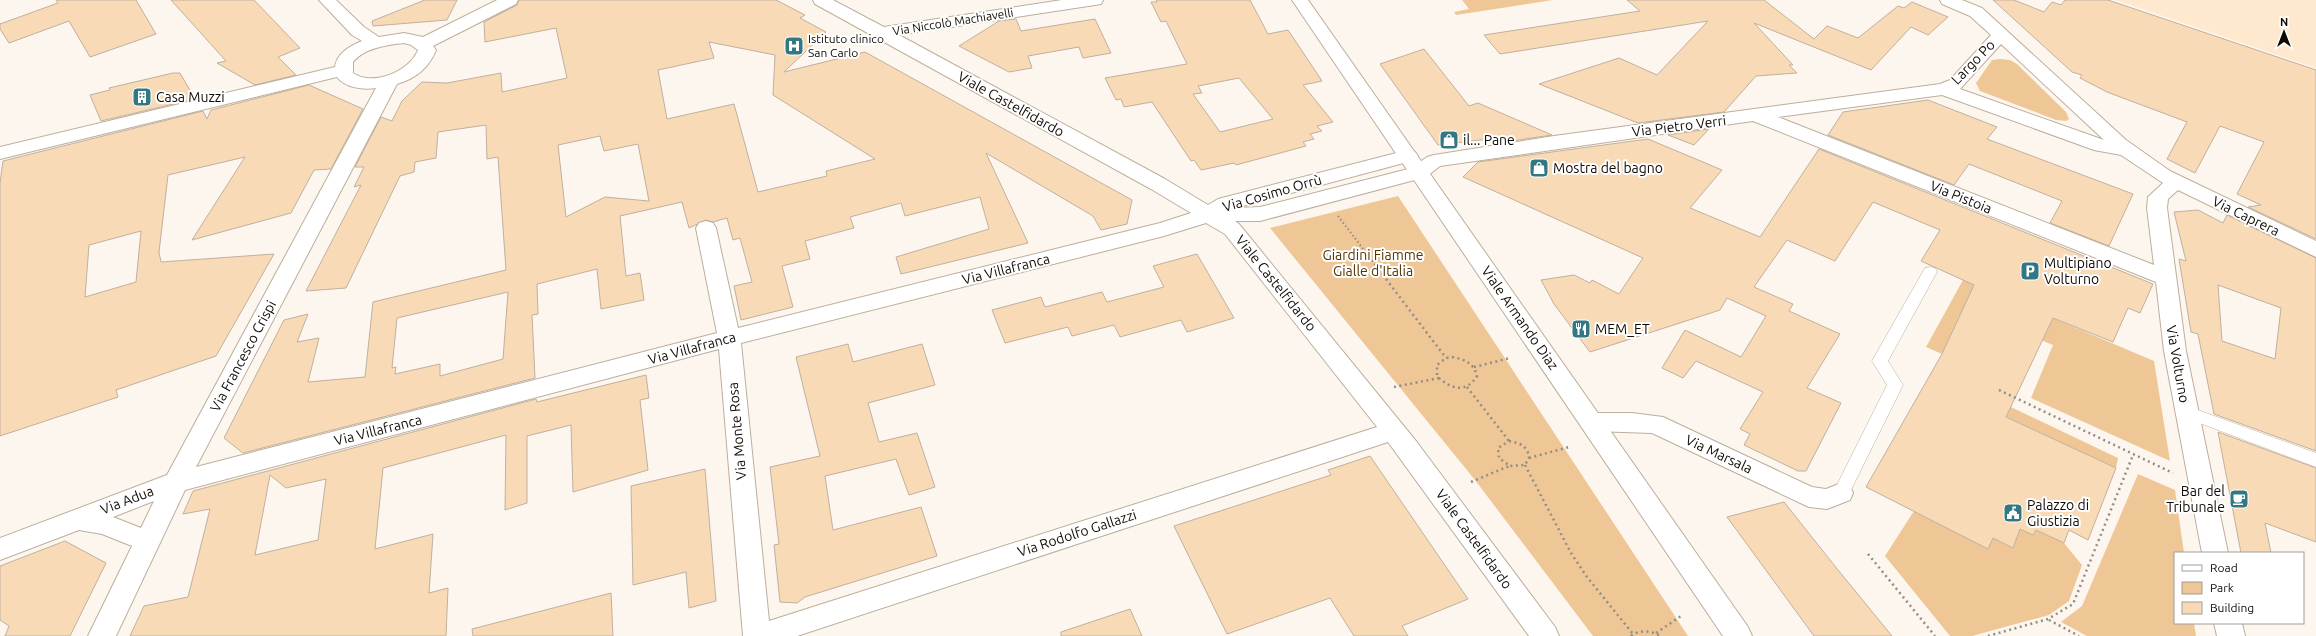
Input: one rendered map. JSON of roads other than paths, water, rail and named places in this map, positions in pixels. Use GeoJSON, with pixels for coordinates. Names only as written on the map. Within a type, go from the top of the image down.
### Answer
{"type":"FeatureCollection","features":[{"type":"Feature","properties":{"kind":"street"},"geometry":{"type":"LineString","coordinates":[[327,0],[358,31],[375,42]]}},
{"type":"Feature","properties":{"kind":"street"},"geometry":{"type":"LineString","coordinates":[[423,44],[510,0]]}},
{"type":"Feature","properties":{"kind":"street","name":"Viale Castelfidardo"},"geometry":{"type":"LineString","coordinates":[[821,0],[1158,184],[1232,229],[1393,431],[1545,636]]}},
{"type":"Feature","properties":{"kind":"street","name":"Via Niccolò Machiavelli"},"geometry":{"type":"LineString","coordinates":[[881,33],[1095,0]]}},
{"type":"Feature","properties":{"kind":"street","name":"Viale Armando Diaz"},"geometry":{"type":"LineString","coordinates":[[1300,0],[1413,165],[1593,422],[1738,636]]}},
{"type":"Feature","properties":{"kind":"street"},"geometry":{"type":"LineString","coordinates":[[1948,0],[1976,12],[2001,34]]}},
{"type":"Feature","properties":{"kind":"street","name":"Largo Po"},"geometry":{"type":"LineString","coordinates":[[1943,89],[1956,84],[2001,34],[2126,150],[2154,171],[2176,182]]}},
{"type":"Feature","properties":{"kind":"street"},"geometry":{"type":"LineString","coordinates":[[404,38],[415,40],[423,44],[427,50],[426,57],[420,64],[410,72],[390,80],[359,82],[349,79],[343,70],[342,66],[351,55],[375,42],[404,38]]}},
{"type":"Feature","properties":{"kind":"street"},"geometry":{"type":"LineString","coordinates":[[0,152],[343,70]]}},
{"type":"Feature","properties":{"kind":"street","name":"Via Francesco Crispi"},"geometry":{"type":"LineString","coordinates":[[102,636],[176,482],[390,80]]}},
{"type":"Feature","properties":{"kind":"street","name":"Via Pietro Verri"},"geometry":{"type":"LineString","coordinates":[[1413,165],[1554,142],[1757,116],[1943,89]]}},
{"type":"Feature","properties":{"kind":"street","name":"Largo Po"},"geometry":{"type":"LineString","coordinates":[[1943,89],[2101,146],[2126,150]]}},
{"type":"Feature","properties":{"kind":"street","name":"Via Pistoia"},"geometry":{"type":"LineString","coordinates":[[1757,116],[2166,278]]}},
{"type":"Feature","properties":{"kind":"street","name":"Via Cosimo Orrù"},"geometry":{"type":"LineString","coordinates":[[1208,215],[1260,214],[1413,165]]}},
{"type":"Feature","properties":{"kind":"street","name":"Via Volturno"},"geometry":{"type":"LineString","coordinates":[[2176,182],[2162,193],[2157,202],[2175,351],[2215,552]]}},
{"type":"Feature","properties":{"kind":"street","name":"Via Caprera"},"geometry":{"type":"LineString","coordinates":[[2176,182],[2316,250]]}},
{"type":"Feature","properties":{"kind":"street","name":"Via Villafranca"},"geometry":{"type":"LineString","coordinates":[[176,482],[729,339],[1164,229],[1208,215]]}},
{"type":"Feature","properties":{"kind":"street","name":"Via Monte Rosa"},"geometry":{"type":"LineString","coordinates":[[706,228],[729,339],[757,636]]}},
{"type":"Feature","properties":{"kind":"street","name":"Via Marsala"},"geometry":{"type":"LineString","coordinates":[[1593,422],[1632,422],[1654,424],[1809,497],[1828,499],[1841,493]]}},
{"type":"Feature","properties":{"kind":"street","name":"Via Rodolfo Gallazzi"},"geometry":{"type":"LineString","coordinates":[[760,636],[1393,431]]}},
{"type":"Feature","properties":{"kind":"street","name":"Via Adua"},"geometry":{"type":"LineString","coordinates":[[0,549],[176,482]]}},
{"type":"Feature","properties":{"kind":"street","name":"Via Adua"},"geometry":{"type":"LineString","coordinates":[[78,519],[104,524],[147,541]]}},
{"type":"Feature","properties":{"kind":"street"},"geometry":{"type":"LineString","coordinates":[[2228,624],[2231,636]]}},
{"type":"Feature","properties":{"kind":"lane"},"geometry":{"type":"LineString","coordinates":[[1841,493],[1895,385],[1880,361],[1930,272]]}},
{"type":"Feature","properties":{"kind":"lane"},"geometry":{"type":"LineString","coordinates":[[2187,412],[2316,460]]}},
{"type":"Feature","properties":{"kind":"place","name":"Istituto clinico San Carlo"},"geometry":{"type":"Point","coordinates":[794,46]}},
{"type":"Feature","properties":{"kind":"place","name":"Casa Muzzi"},"geometry":{"type":"Point","coordinates":[142,97]}},
{"type":"Feature","properties":{"kind":"place","name":"il... Pane"},"geometry":{"type":"Point","coordinates":[1449,140]}},
{"type":"Feature","properties":{"kind":"place","name":"Mostra del bagno"},"geometry":{"type":"Point","coordinates":[1539,168]}},
{"type":"Feature","properties":{"kind":"place","name":"Multipiano Volturno"},"geometry":{"type":"Point","coordinates":[2030,271]}},
{"type":"Feature","properties":{"kind":"place","name":"MEM_ET"},"geometry":{"type":"Point","coordinates":[1581,329]}},
{"type":"Feature","properties":{"kind":"place","name":"Bar del Tribunale"},"geometry":{"type":"Point","coordinates":[2239,499]}},
{"type":"Feature","properties":{"kind":"place","name":"Palazzo di Giustizia"},"geometry":{"type":"Point","coordinates":[2013,513]}},
{"type":"Feature","properties":{"kind":"park label","name":"Giardini Fiamme Gialle d'Italia"},"geometry":{"type":"Point","coordinates":[1373,264]}}]}
